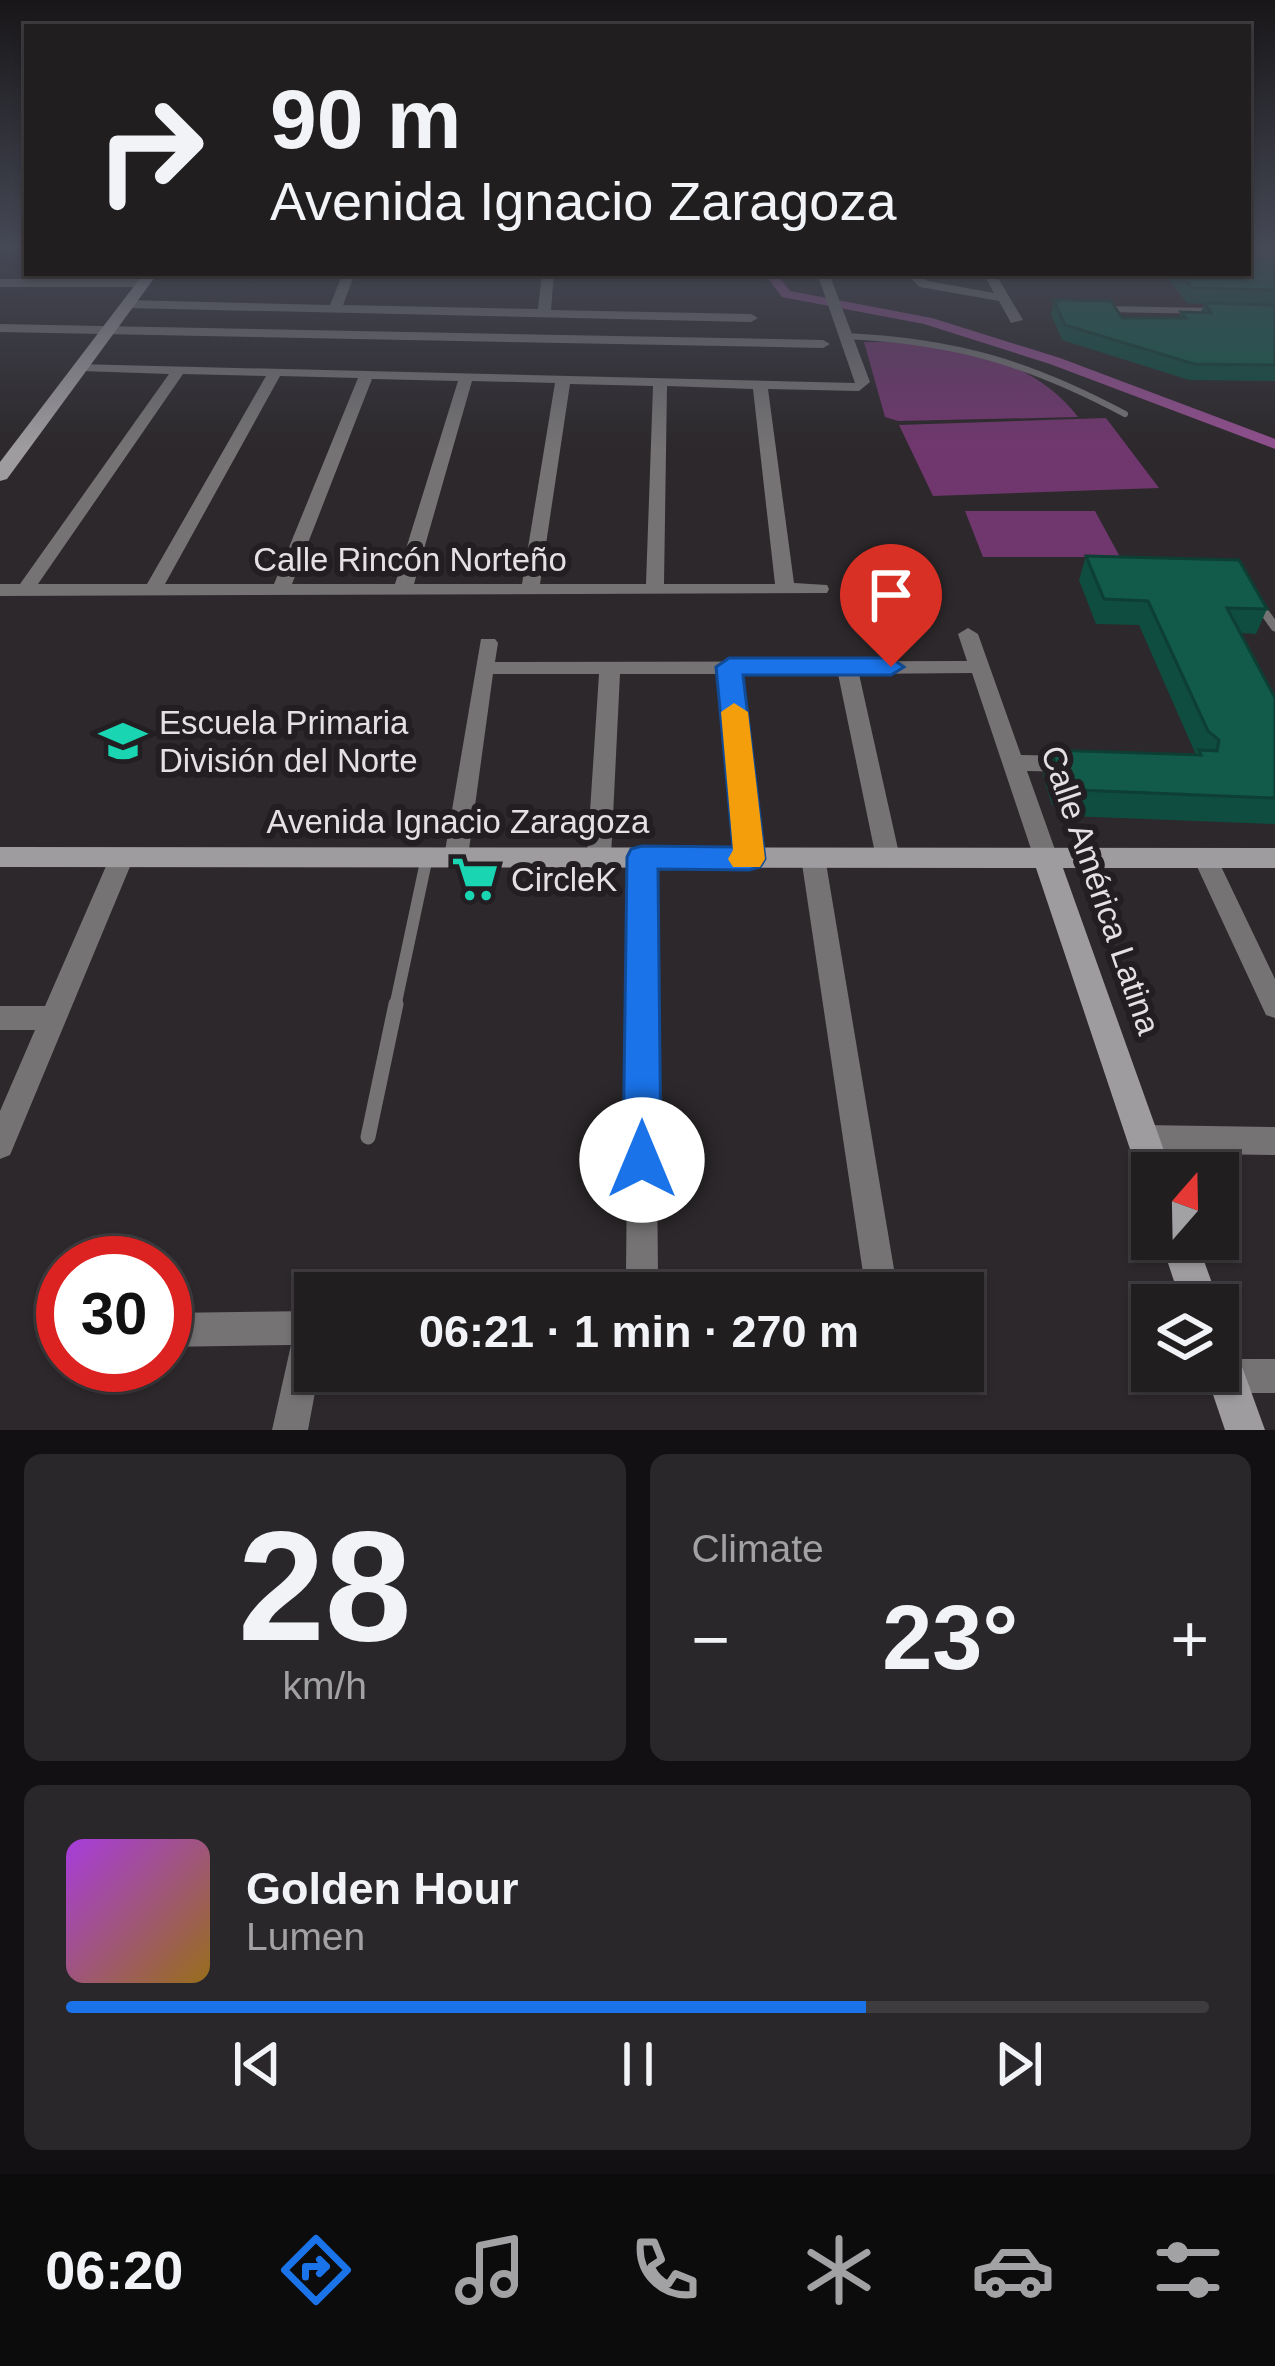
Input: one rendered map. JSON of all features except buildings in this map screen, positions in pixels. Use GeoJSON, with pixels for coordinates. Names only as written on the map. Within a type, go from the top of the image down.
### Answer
{"type":"FeatureCollection","features":[{"type":"Feature","properties":{"kind":"main road"},"geometry":{"type":"LineString","coordinates":[[3,466],[119,316]]}},
{"type":"Feature","properties":{"kind":"main road","name":"Avenida Ignacio Zaragoza"},"geometry":{"type":"LineString","coordinates":[[0,856],[1275,859]]}},
{"type":"Feature","properties":{"kind":"main road","name":"Calle América Latina"},"geometry":{"type":"LineString","coordinates":[[1046,858],[1149,1152]]}},
{"type":"Feature","properties":{"kind":"main road"},"geometry":{"type":"LineString","coordinates":[[1232,1392],[1245,1430]]}},
{"type":"Feature","properties":{"kind":"street"},"geometry":{"type":"LineString","coordinates":[[469,335],[475,316]]}},
{"type":"Feature","properties":{"kind":"street"},"geometry":{"type":"LineString","coordinates":[[634,316],[751,318]]}},
{"type":"Feature","properties":{"kind":"street"},"geometry":{"type":"LineString","coordinates":[[81,367],[850,387],[863,382],[838,316]]}},
{"type":"Feature","properties":{"kind":"street"},"geometry":{"type":"LineString","coordinates":[[1013,316],[1016,320]]}},
{"type":"Feature","properties":{"kind":"street"},"geometry":{"type":"LineString","coordinates":[[0,328],[823,344]]}},
{"type":"Feature","properties":{"kind":"street"},"geometry":{"type":"LineString","coordinates":[[25,590],[179,369]]}},
{"type":"Feature","properties":{"kind":"street"},"geometry":{"type":"LineString","coordinates":[[153,590],[274,372]]}},
{"type":"Feature","properties":{"kind":"street"},"geometry":{"type":"LineString","coordinates":[[281,590],[368,374]]}},
{"type":"Feature","properties":{"kind":"street"},"geometry":{"type":"LineString","coordinates":[[403,590],[466,377]]}},
{"type":"Feature","properties":{"kind":"street"},"geometry":{"type":"LineString","coordinates":[[530,589],[563,380]]}},
{"type":"Feature","properties":{"kind":"street"},"geometry":{"type":"LineString","coordinates":[[655,589],[660,382]]}},
{"type":"Feature","properties":{"kind":"street"},"geometry":{"type":"LineString","coordinates":[[760,385],[785,589]]}},
{"type":"Feature","properties":{"kind":"street","name":"Calle Rincón Norteño"},"geometry":{"type":"LineString","coordinates":[[0,590],[820,589]]}},
{"type":"Feature","properties":{"kind":"street","name":"Calle América Latina"},"geometry":{"type":"LineString","coordinates":[[968,634],[1046,858]]}},
{"type":"Feature","properties":{"kind":"street"},"geometry":{"type":"LineString","coordinates":[[456,857],[488,643]]}},
{"type":"Feature","properties":{"kind":"street"},"geometry":{"type":"LineString","coordinates":[[599,857],[610,666]]}},
{"type":"Feature","properties":{"kind":"street"},"geometry":{"type":"LineString","coordinates":[[729,667],[749,859]]}},
{"type":"Feature","properties":{"kind":"street"},"geometry":{"type":"LineString","coordinates":[[847,667],[887,857]]}},
{"type":"Feature","properties":{"kind":"street"},"geometry":{"type":"LineString","coordinates":[[485,668],[979,667]]}},
{"type":"Feature","properties":{"kind":"street"},"geometry":{"type":"LineString","coordinates":[[1013,763],[1102,764]]}},
{"type":"Feature","properties":{"kind":"street"},"geometry":{"type":"LineString","coordinates":[[0,1144],[122,857]]}},
{"type":"Feature","properties":{"kind":"street"},"geometry":{"type":"LineString","coordinates":[[642,857],[642,1272]]}},
{"type":"Feature","properties":{"kind":"street"},"geometry":{"type":"LineString","coordinates":[[813,857],[880,1272]]}},
{"type":"Feature","properties":{"kind":"street"},"geometry":{"type":"LineString","coordinates":[[1205,858],[1275,1007]]}},
{"type":"Feature","properties":{"kind":"street"},"geometry":{"type":"LineString","coordinates":[[0,1018],[54,1018]]}},
{"type":"Feature","properties":{"kind":"street"},"geometry":{"type":"LineString","coordinates":[[1144,1139],[1275,1141]]}},
{"type":"Feature","properties":{"kind":"street"},"geometry":{"type":"LineString","coordinates":[[192,1330],[294,1328]]}},
{"type":"Feature","properties":{"kind":"street"},"geometry":{"type":"LineString","coordinates":[[1239,1369],[1275,1376]]}},
{"type":"Feature","properties":{"kind":"street"},"geometry":{"type":"LineString","coordinates":[[290,1430],[299,1392]]}},
{"type":"Feature","properties":{"kind":"lane"},"geometry":{"type":"LineString","coordinates":[[846,336],[934,340],[987,350],[1037,368],[1126,413]]}},
{"type":"Feature","properties":{"kind":"lane"},"geometry":{"type":"LineString","coordinates":[[1265,613],[1275,628]]}},
{"type":"Feature","properties":{"kind":"lane"},"geometry":{"type":"LineString","coordinates":[[368,1137],[427,857]]}},
{"type":"Feature","properties":{"kind":"shaded area"},"geometry":{"type":"Polygon","coordinates":[[[864,342],[923,344],[981,355],[1035,378],[1078,417],[898,421],[885,417],[864,342]]]}},
{"type":"Feature","properties":{"kind":"shaded area"},"geometry":{"type":"Polygon","coordinates":[[[1106,418],[1159,488],[933,496],[899,425],[1106,418]]]}},
{"type":"Feature","properties":{"kind":"shaded area"},"geometry":{"type":"Polygon","coordinates":[[[965,511],[1095,511],[1120,557],[983,557],[965,511]]]}},
{"type":"Feature","properties":{"kind":"waterway"},"geometry":{"type":"LineString","coordinates":[[899,316],[1055,361],[1275,444]]}},
{"type":"Feature","properties":{"kind":"slow traffic"},"geometry":{"type":"LineString","coordinates":[[734,712],[749,859],[744,859]]}},
{"type":"Feature","properties":{"kind":"place","name":"Escuela Primaria División del Norte"},"geometry":{"type":"Point","coordinates":[123,741]}},
{"type":"Feature","properties":{"kind":"place","name":"CircleK"},"geometry":{"type":"Point","coordinates":[475,879]}},
{"type":"Feature","properties":{"kind":"route"},"geometry":{"type":"LineString","coordinates":[[642,1160],[642,857],[749,859],[729,667],[891,667]]}}]}
